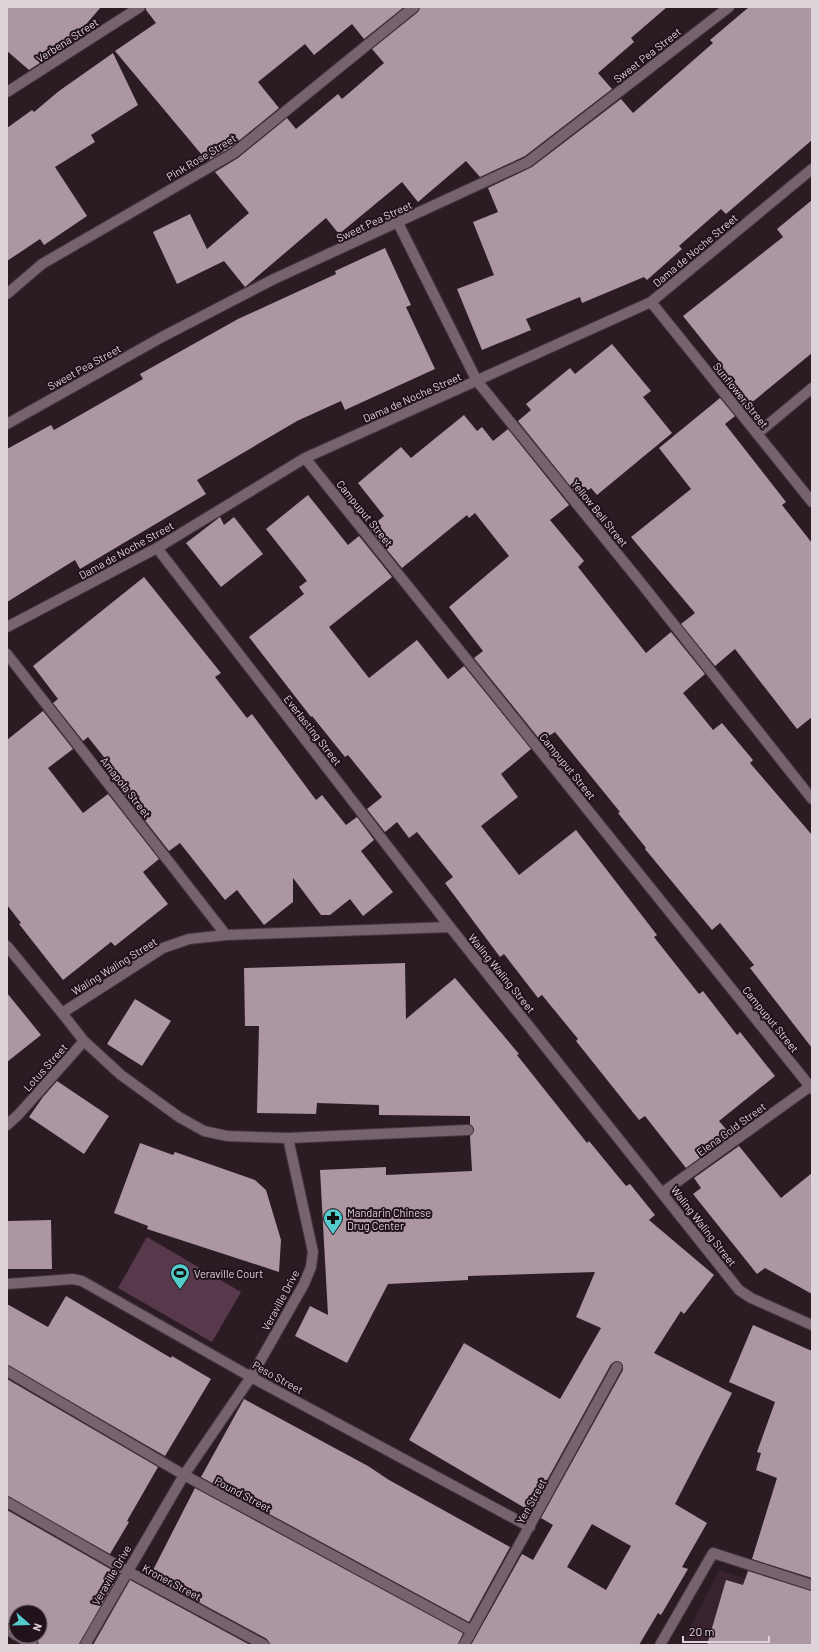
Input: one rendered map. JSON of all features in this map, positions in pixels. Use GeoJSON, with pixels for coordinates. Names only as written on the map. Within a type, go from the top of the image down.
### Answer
{"type":"FeatureCollection","features":[{"type":"Feature","properties":{"kind":"street","name":"Verbena Street"},"geometry":{"type":"LineString","coordinates":[[7,92],[140,7]]}},
{"type":"Feature","properties":{"kind":"street","name":"Pink Rose Street"},"geometry":{"type":"LineString","coordinates":[[7,294],[42,264],[234,153],[414,7]]}},
{"type":"Feature","properties":{"kind":"street","name":"Sweet Pea Street"},"geometry":{"type":"LineString","coordinates":[[7,424],[162,337],[274,279],[528,162],[729,7]]}},
{"type":"Feature","properties":{"kind":"street","name":"Dama de Noche Street"},"geometry":{"type":"LineString","coordinates":[[7,627],[156,548],[305,458],[651,302],[812,169]]}},
{"type":"Feature","properties":{"kind":"street","name":"Yellow Bell Street"},"geometry":{"type":"LineString","coordinates":[[398,223],[477,381],[642,583],[812,799]]}},
{"type":"Feature","properties":{"kind":"street","name":"Sunflower Street"},"geometry":{"type":"LineString","coordinates":[[651,302],[812,502]]}},
{"type":"Feature","properties":{"kind":"street"},"geometry":{"type":"LineString","coordinates":[[757,434],[812,388]]}},
{"type":"Feature","properties":{"kind":"street","name":"Campuput Street"},"geometry":{"type":"LineString","coordinates":[[305,458],[811,1087]]}},
{"type":"Feature","properties":{"kind":"street","name":"Everlasting Street"},"geometry":{"type":"LineString","coordinates":[[156,548],[450,927]]}},
{"type":"Feature","properties":{"kind":"street","name":"Amapola Street"},"geometry":{"type":"LineString","coordinates":[[7,654],[226,935]]}},
{"type":"Feature","properties":{"kind":"street","name":"Waling Waling Street"},"geometry":{"type":"LineString","coordinates":[[62,1013],[163,948],[189,939],[226,935],[450,927],[663,1192],[739,1290],[751,1298],[812,1325]]}},
{"type":"Feature","properties":{"kind":"street"},"geometry":{"type":"LineString","coordinates":[[7,946],[84,1041],[121,1075],[179,1116],[204,1130],[227,1136],[288,1138],[468,1130]]}},
{"type":"Feature","properties":{"kind":"street","name":"Lotus Street"},"geometry":{"type":"LineString","coordinates":[[7,1125],[19,1114],[84,1041]]}},
{"type":"Feature","properties":{"kind":"street","name":"Elena Gold Street"},"geometry":{"type":"LineString","coordinates":[[663,1192],[811,1087]]}},
{"type":"Feature","properties":{"kind":"street","name":"Veraville Drive"},"geometry":{"type":"LineString","coordinates":[[85,1645],[184,1475],[251,1377],[304,1284],[311,1267],[313,1252],[288,1138]]}},
{"type":"Feature","properties":{"kind":"street","name":"Peso Street"},"geometry":{"type":"LineString","coordinates":[[7,1284],[73,1279],[82,1281],[251,1377],[530,1527]]}},
{"type":"Feature","properties":{"kind":"street","name":"Yen Street"},"geometry":{"type":"LineString","coordinates":[[464,1645],[617,1367]]}},
{"type":"Feature","properties":{"kind":"street","name":"Pound Street"},"geometry":{"type":"LineString","coordinates":[[7,1371],[184,1475],[472,1631]]}},
{"type":"Feature","properties":{"kind":"street","name":"Kroner Street"},"geometry":{"type":"LineString","coordinates":[[7,1502],[127,1571],[264,1645]]}},
{"type":"Feature","properties":{"kind":"street"},"geometry":{"type":"LineString","coordinates":[[660,1645],[712,1552],[812,1585]]}},
{"type":"Feature","properties":{"kind":"shaded area","name":"Veraville Court"},"geometry":{"type":"Polygon","coordinates":[[[147,1237],[241,1292],[212,1342],[118,1288],[147,1237]]]}},
{"type":"Feature","properties":{"kind":"shaded area"},"geometry":{"type":"Polygon","coordinates":[[[719,1570],[812,1598],[812,1645],[681,1645],[719,1570]]]}},
{"type":"Feature","properties":{"kind":"building"},"geometry":{"type":"Polygon","coordinates":[[[7,7],[101,7],[69,44],[29,70],[7,51],[7,7]]]}},
{"type":"Feature","properties":{"kind":"building"},"geometry":{"type":"Polygon","coordinates":[[[146,7],[404,7],[364,39],[352,24],[314,55],[305,44],[258,82],[279,108],[230,148],[207,161],[115,51],[156,23],[146,10],[146,7]]]}},
{"type":"Feature","properties":{"kind":"building"},"geometry":{"type":"Polygon","coordinates":[[[420,7],[667,7],[631,38],[634,42],[598,73],[612,89],[525,156],[480,177],[466,161],[418,202],[402,182],[339,234],[326,218],[245,287],[224,261],[177,284],[153,232],[190,214],[207,249],[249,213],[215,172],[238,158],[287,118],[296,129],[338,94],[342,99],[384,63],[372,49],[418,12],[420,7]]]}},
{"type":"Feature","properties":{"kind":"building"},"geometry":{"type":"Polygon","coordinates":[[[749,7],[812,7],[812,140],[726,214],[721,209],[679,246],[682,249],[647,280],[644,277],[582,303],[580,297],[526,319],[531,330],[482,350],[457,289],[494,275],[473,222],[498,212],[488,188],[532,167],[621,99],[633,113],[713,43],[710,40],[749,7]]]}},
{"type":"Feature","properties":{"kind":"building"},"geometry":{"type":"Polygon","coordinates":[[[113,53],[138,105],[91,135],[95,142],[55,167],[87,216],[44,245],[40,239],[7,261],[7,128],[32,110],[34,112],[59,91],[113,53]]]}},
{"type":"Feature","properties":{"kind":"building"},"geometry":{"type":"Polygon","coordinates":[[[812,200],[812,353],[745,408],[730,390],[735,386],[717,363],[719,361],[683,316],[783,237],[777,229],[812,200]]]}},
{"type":"Feature","properties":{"kind":"building"},"geometry":{"type":"Polygon","coordinates":[[[385,248],[411,305],[406,307],[435,369],[345,410],[341,401],[297,421],[197,480],[206,494],[80,569],[75,560],[7,602],[7,449],[51,425],[54,430],[143,379],[140,374],[238,319],[336,274],[335,271],[385,248]]]}},
{"type":"Feature","properties":{"kind":"building"},"geometry":{"type":"Polygon","coordinates":[[[612,344],[651,391],[643,397],[672,433],[597,495],[591,488],[579,497],[518,421],[531,410],[526,404],[570,368],[575,374],[612,344]]]}},
{"type":"Feature","properties":{"kind":"building"},"geometry":{"type":"Polygon","coordinates":[[[720,398],[735,416],[725,424],[786,502],[782,505],[812,543],[812,717],[797,729],[735,649],[715,666],[681,624],[695,613],[631,537],[691,489],[659,448],[720,398]]]}},
{"type":"Feature","properties":{"kind":"building"},"geometry":{"type":"Polygon","coordinates":[[[464,415],[477,431],[482,427],[493,441],[508,429],[569,505],[550,520],[584,561],[578,567],[646,653],[671,632],[705,674],[683,693],[713,730],[722,723],[753,760],[750,763],[812,835],[812,1048],[750,968],[754,965],[720,923],[712,930],[645,849],[646,848],[618,813],[620,812],[555,732],[541,741],[474,658],[483,651],[449,607],[509,556],[475,513],[469,518],[467,515],[402,568],[369,528],[384,516],[358,483],[401,447],[411,458],[464,415]]]}},
{"type":"Feature","properties":{"kind":"building"},"geometry":{"type":"Polygon","coordinates":[[[308,495],[348,545],[359,536],[392,577],[329,627],[369,678],[417,640],[448,679],[464,666],[531,749],[501,774],[518,797],[481,826],[519,875],[576,830],[657,935],[654,937],[699,994],[703,991],[737,1035],[740,1032],[775,1076],[719,1121],[731,1135],[686,1168],[645,1116],[639,1120],[576,1041],[578,1039],[542,995],[538,998],[504,954],[500,957],[445,883],[453,877],[417,832],[409,838],[397,822],[385,832],[367,809],[382,797],[348,755],[345,757],[312,716],[311,717],[249,637],[304,594],[299,587],[307,581],[266,529],[308,495]]]}},
{"type":"Feature","properties":{"kind":"building"},"geometry":{"type":"Polygon","coordinates":[[[220,517],[224,525],[234,517],[263,554],[221,587],[186,543],[220,517]]]}},
{"type":"Feature","properties":{"kind":"building"},"geometry":{"type":"Polygon","coordinates":[[[144,577],[221,673],[215,677],[247,718],[252,714],[316,800],[322,795],[346,825],[357,817],[374,840],[361,851],[393,892],[363,916],[350,899],[330,915],[321,915],[293,878],[293,902],[264,925],[237,890],[225,900],[180,843],[169,851],[118,786],[123,781],[88,737],[83,741],[53,703],[58,699],[33,666],[144,577]]]}},
{"type":"Feature","properties":{"kind":"building"},"geometry":{"type":"Polygon","coordinates":[[[43,711],[73,749],[48,768],[83,813],[108,794],[159,859],[143,872],[168,904],[115,946],[111,942],[63,980],[19,924],[21,923],[7,905],[7,740],[43,711]]]}},
{"type":"Feature","properties":{"kind":"building"},"geometry":{"type":"Polygon","coordinates":[[[405,963],[406,1019],[455,978],[519,1054],[517,1055],[587,1143],[589,1141],[626,1186],[630,1184],[655,1215],[649,1220],[714,1275],[684,1314],[681,1311],[654,1353],[732,1393],[675,1504],[707,1523],[682,1567],[688,1569],[661,1615],[658,1613],[639,1645],[471,1645],[522,1554],[533,1560],[553,1525],[541,1518],[623,1370],[623,1366],[620,1362],[616,1361],[611,1364],[530,1511],[409,1440],[464,1343],[560,1399],[601,1328],[576,1317],[595,1272],[468,1276],[468,1280],[388,1284],[347,1363],[295,1336],[310,1306],[328,1315],[320,1170],[386,1167],[386,1175],[472,1171],[470,1136],[474,1129],[470,1124],[470,1116],[379,1115],[379,1105],[317,1103],[316,1114],[257,1113],[259,1026],[245,1026],[244,968],[405,963]],[[592,1524],[567,1567],[606,1590],[631,1546],[592,1524]]]}},
{"type":"Feature","properties":{"kind":"building"},"geometry":{"type":"Polygon","coordinates":[[[7,993],[41,1035],[7,1062],[7,993]]]}},
{"type":"Feature","properties":{"kind":"building"},"geometry":{"type":"Polygon","coordinates":[[[135,999],[171,1021],[142,1066],[107,1044],[135,999]]]}},
{"type":"Feature","properties":{"kind":"building"},"geometry":{"type":"Polygon","coordinates":[[[57,1081],[109,1116],[84,1154],[29,1117],[43,1097],[57,1081]]]}},
{"type":"Feature","properties":{"kind":"building"},"geometry":{"type":"Polygon","coordinates":[[[140,1143],[173,1155],[175,1152],[255,1180],[266,1190],[281,1240],[279,1272],[147,1229],[148,1226],[114,1213],[140,1143]]]}},
{"type":"Feature","properties":{"kind":"building"},"geometry":{"type":"Polygon","coordinates":[[[739,1146],[781,1198],[812,1173],[812,1294],[765,1268],[757,1274],[693,1194],[701,1188],[694,1178],[739,1146]]]}},
{"type":"Feature","properties":{"kind":"building"},"geometry":{"type":"Polygon","coordinates":[[[51,1220],[52,1269],[7,1269],[7,1221],[51,1220]]]}},
{"type":"Feature","properties":{"kind":"building"},"geometry":{"type":"Polygon","coordinates":[[[66,1296],[171,1358],[172,1356],[211,1379],[165,1456],[7,1365],[7,1304],[48,1327],[66,1296]]]}},
{"type":"Feature","properties":{"kind":"building"},"geometry":{"type":"Polygon","coordinates":[[[753,1325],[812,1351],[812,1578],[752,1559],[777,1478],[756,1470],[761,1453],[757,1452],[775,1402],[729,1382],[753,1325]]]}},
{"type":"Feature","properties":{"kind":"building"},"geometry":{"type":"Polygon","coordinates":[[[7,1379],[158,1467],[110,1554],[7,1496],[7,1379]]]}},
{"type":"Feature","properties":{"kind":"building"},"geometry":{"type":"Polygon","coordinates":[[[244,1399],[368,1466],[389,1480],[510,1547],[469,1622],[201,1477],[244,1399]]]}},
{"type":"Feature","properties":{"kind":"building"},"geometry":{"type":"Polygon","coordinates":[[[195,1488],[463,1633],[458,1645],[270,1645],[267,1639],[150,1576],[195,1488]]]}},
{"type":"Feature","properties":{"kind":"building"},"geometry":{"type":"Polygon","coordinates":[[[7,1510],[119,1574],[79,1645],[39,1645],[48,1644],[48,1604],[8,1604],[7,1623],[7,1510]]]}},
{"type":"Feature","properties":{"kind":"building"},"geometry":{"type":"Polygon","coordinates":[[[748,1571],[812,1591],[812,1645],[707,1645],[726,1580],[743,1585],[748,1571]]]}},
{"type":"Feature","properties":{"kind":"building"},"geometry":{"type":"Polygon","coordinates":[[[130,1580],[250,1645],[93,1645],[130,1580]]]}},
{"type":"Feature","properties":{"kind":"place","name":"Mandarin Chinese Drug Center"},"geometry":{"type":"Point","coordinates":[333,1235]}},
{"type":"Feature","properties":{"kind":"place","name":"Veraville Court"},"geometry":{"type":"Point","coordinates":[180,1290]}}]}
